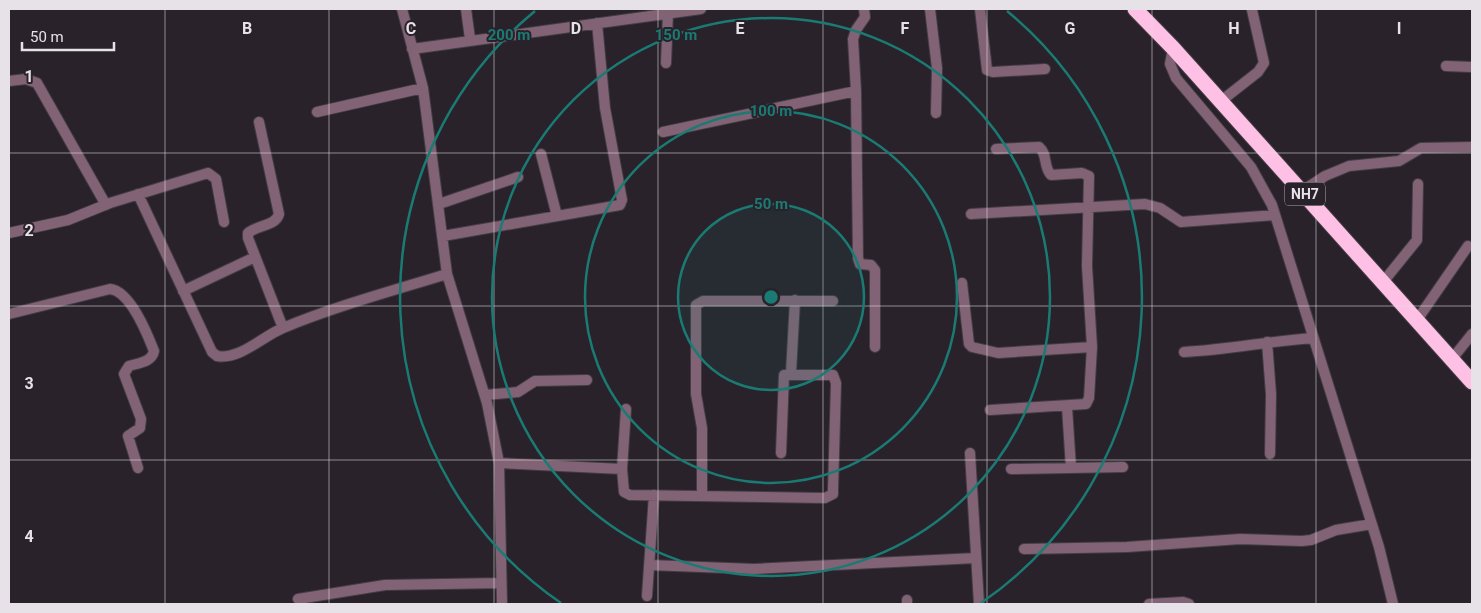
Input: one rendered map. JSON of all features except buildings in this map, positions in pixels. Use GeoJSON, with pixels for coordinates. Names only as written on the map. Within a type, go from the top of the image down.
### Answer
{"type":"FeatureCollection","features":[{"type":"Feature","properties":{"kind":"highway","name":"NH7"},"geometry":{"type":"LineString","coordinates":[[1135,9],[1221,101],[1472,382]]}},
{"type":"Feature","properties":{"kind":"street"},"geometry":{"type":"LineString","coordinates":[[402,9],[423,88],[447,274],[484,395],[499,463],[502,604]]}},
{"type":"Feature","properties":{"kind":"street"},"geometry":{"type":"LineString","coordinates":[[466,9],[470,40]]}},
{"type":"Feature","properties":{"kind":"street"},"geometry":{"type":"LineString","coordinates":[[412,49],[681,10],[701,9]]}},
{"type":"Feature","properties":{"kind":"street"},"geometry":{"type":"LineString","coordinates":[[864,9],[865,17],[856,30],[853,39],[856,91],[858,258],[860,264],[874,267],[875,270],[875,347]]}},
{"type":"Feature","properties":{"kind":"street"},"geometry":{"type":"LineString","coordinates":[[930,9],[937,68],[936,113]]}},
{"type":"Feature","properties":{"kind":"street"},"geometry":{"type":"LineString","coordinates":[[980,9],[987,70],[992,72],[1045,69]]}},
{"type":"Feature","properties":{"kind":"street"},"geometry":{"type":"LineString","coordinates":[[1221,101],[1258,72],[1264,63],[1252,10]]}},
{"type":"Feature","properties":{"kind":"street"},"geometry":{"type":"LineString","coordinates":[[666,63],[668,12]]}},
{"type":"Feature","properties":{"kind":"street"},"geometry":{"type":"LineString","coordinates":[[443,236],[614,208],[622,200],[604,108],[597,23]]}},
{"type":"Feature","properties":{"kind":"street"},"geometry":{"type":"LineString","coordinates":[[1173,48],[1170,64],[1172,71],[1251,167],[1262,185],[1276,216],[1312,338],[1372,524],[1393,604]]}},
{"type":"Feature","properties":{"kind":"street"},"geometry":{"type":"LineString","coordinates":[[1446,66],[1472,67]]}},
{"type":"Feature","properties":{"kind":"street"},"geometry":{"type":"LineString","coordinates":[[9,81],[26,79],[36,83],[106,205]]}},
{"type":"Feature","properties":{"kind":"street"},"geometry":{"type":"LineString","coordinates":[[317,112],[423,88]]}},
{"type":"Feature","properties":{"kind":"street"},"geometry":{"type":"LineString","coordinates":[[663,132],[856,91]]}},
{"type":"Feature","properties":{"kind":"street"},"geometry":{"type":"LineString","coordinates":[[259,122],[279,214],[275,221],[248,233],[283,328]]}},
{"type":"Feature","properties":{"kind":"street"},"geometry":{"type":"LineString","coordinates":[[990,410],[1083,406],[1088,402],[1092,347],[1087,266],[1090,180],[1086,174],[1051,175],[1047,170],[1044,153],[1039,147],[996,149]]}},
{"type":"Feature","properties":{"kind":"street"},"geometry":{"type":"LineString","coordinates":[[1302,191],[1325,176],[1349,166],[1399,161],[1421,148],[1472,147]]}},
{"type":"Feature","properties":{"kind":"street"},"geometry":{"type":"LineString","coordinates":[[541,154],[557,216]]}},
{"type":"Feature","properties":{"kind":"street"},"geometry":{"type":"LineString","coordinates":[[9,233],[68,220],[138,194],[208,173],[216,179],[224,222]]}},
{"type":"Feature","properties":{"kind":"street"},"geometry":{"type":"LineString","coordinates":[[439,204],[518,177]]}},
{"type":"Feature","properties":{"kind":"street"},"geometry":{"type":"LineString","coordinates":[[1384,282],[1417,240],[1418,184]]}},
{"type":"Feature","properties":{"kind":"street"},"geometry":{"type":"LineString","coordinates":[[138,194],[212,352],[217,356],[226,356],[242,351],[283,328],[447,274]]}},
{"type":"Feature","properties":{"kind":"street"},"geometry":{"type":"LineString","coordinates":[[971,214],[1090,207],[1153,206],[1181,222],[1276,216]]}},
{"type":"Feature","properties":{"kind":"street"},"geometry":{"type":"LineString","coordinates":[[1417,320],[1468,246]]}},
{"type":"Feature","properties":{"kind":"street"},"geometry":{"type":"LineString","coordinates":[[183,291],[256,257]]}},
{"type":"Feature","properties":{"kind":"street"},"geometry":{"type":"LineString","coordinates":[[962,284],[969,344],[972,347],[998,353],[1092,347]]}},
{"type":"Feature","properties":{"kind":"street"},"geometry":{"type":"LineString","coordinates":[[9,314],[110,289],[116,290],[127,297],[154,351],[154,356],[149,360],[129,366],[124,374],[141,419],[140,428],[128,436],[138,468]]}},
{"type":"Feature","properties":{"kind":"street"},"geometry":{"type":"LineString","coordinates":[[791,374],[795,300]]}},
{"type":"Feature","properties":{"kind":"street"},"geometry":{"type":"LineString","coordinates":[[702,495],[702,428],[696,394],[696,305],[703,301],[833,301]]}},
{"type":"Feature","properties":{"kind":"street"},"geometry":{"type":"LineString","coordinates":[[1452,359],[1472,334]]}},
{"type":"Feature","properties":{"kind":"street"},"geometry":{"type":"LineString","coordinates":[[1184,352],[1230,350],[1267,342],[1312,338]]}},
{"type":"Feature","properties":{"kind":"street"},"geometry":{"type":"LineString","coordinates":[[1267,342],[1271,394],[1270,454]]}},
{"type":"Feature","properties":{"kind":"street"},"geometry":{"type":"LineString","coordinates":[[626,409],[622,469],[624,492],[630,495],[825,498],[832,494],[835,378],[828,374],[784,375],[781,453]]}},
{"type":"Feature","properties":{"kind":"street"},"geometry":{"type":"LineString","coordinates":[[484,395],[518,392],[535,381],[587,380]]}},
{"type":"Feature","properties":{"kind":"street"},"geometry":{"type":"LineString","coordinates":[[1067,406],[1071,468]]}},
{"type":"Feature","properties":{"kind":"street"},"geometry":{"type":"LineString","coordinates":[[970,453],[979,604]]}},
{"type":"Feature","properties":{"kind":"street"},"geometry":{"type":"LineString","coordinates":[[499,463],[622,469]]}},
{"type":"Feature","properties":{"kind":"street"},"geometry":{"type":"LineString","coordinates":[[1011,469],[1123,467]]}},
{"type":"Feature","properties":{"kind":"street"},"geometry":{"type":"LineString","coordinates":[[647,596],[654,495]]}},
{"type":"Feature","properties":{"kind":"street"},"geometry":{"type":"LineString","coordinates":[[1024,549],[1127,546],[1240,539],[1302,541],[1311,540],[1336,530],[1372,524]]}},
{"type":"Feature","properties":{"kind":"street"},"geometry":{"type":"LineString","coordinates":[[649,565],[754,569],[976,558]]}},
{"type":"Feature","properties":{"kind":"street"},"geometry":{"type":"LineString","coordinates":[[298,600],[385,585],[501,583]]}},
{"type":"Feature","properties":{"kind":"street"},"geometry":{"type":"LineString","coordinates":[[1148,604],[1189,604]]}}]}
